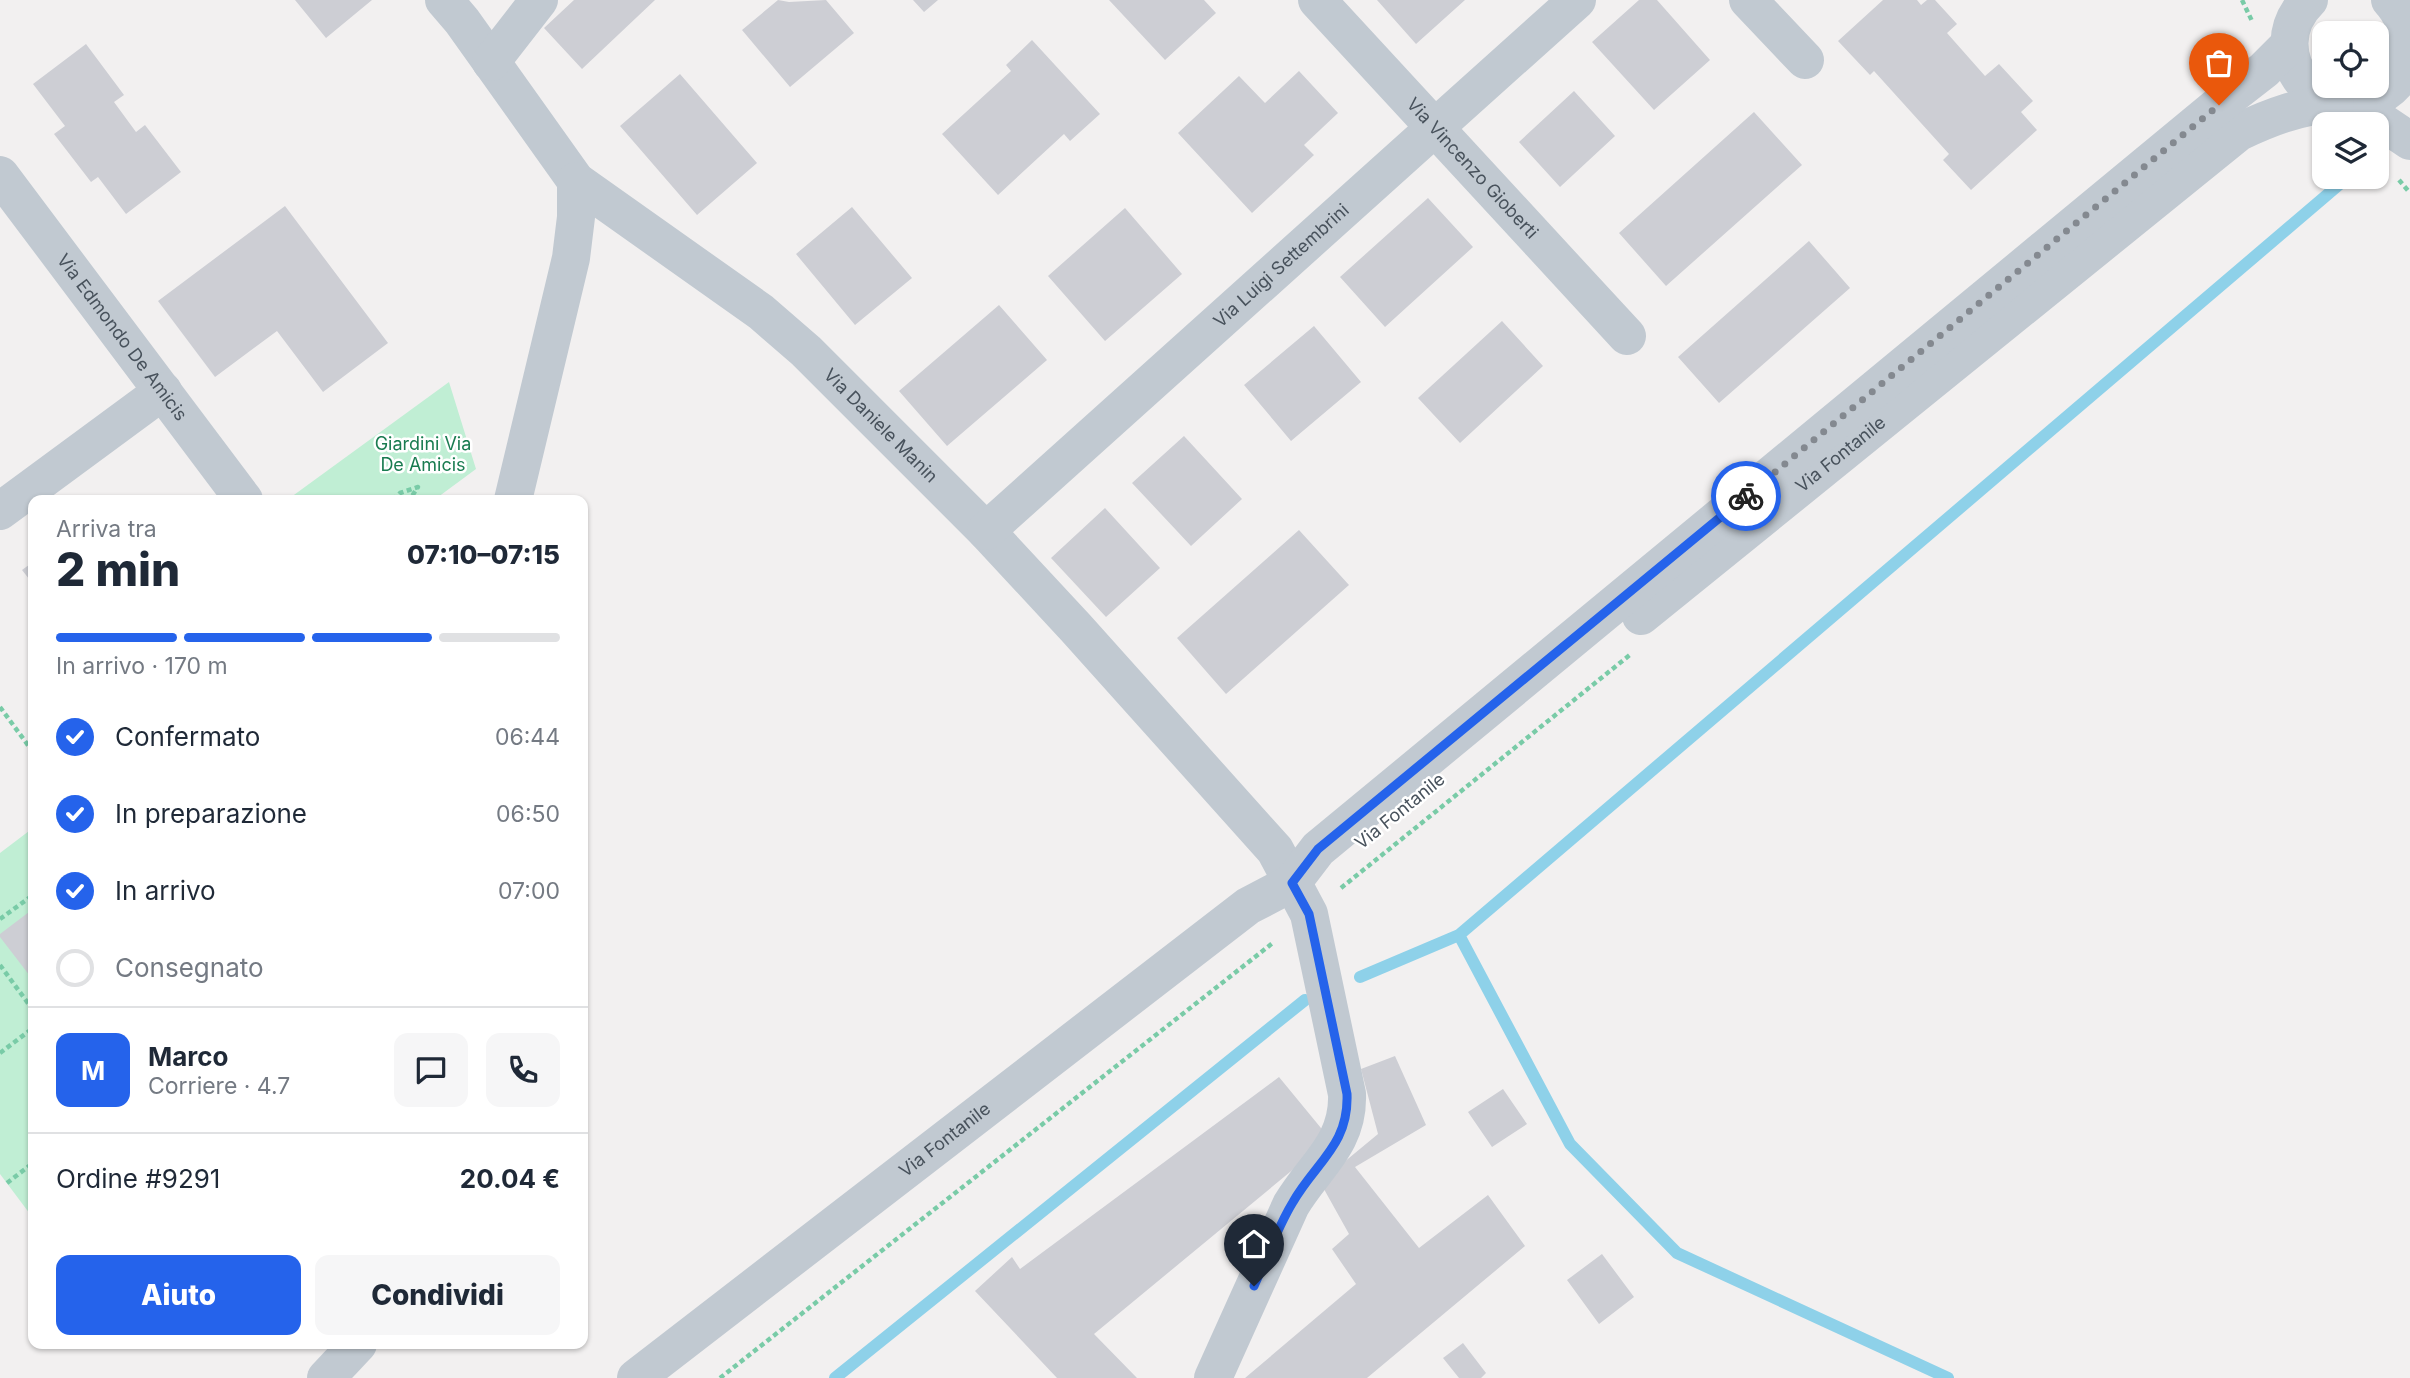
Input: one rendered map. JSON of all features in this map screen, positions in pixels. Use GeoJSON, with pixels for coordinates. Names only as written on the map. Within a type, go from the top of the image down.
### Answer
{"type":"FeatureCollection","features":[{"type":"Feature","properties":{"kind":"street","name":"Via Daniele Manin"},"geometry":{"type":"LineString","coordinates":[[444,0],[576,181],[761,312],[806,351],[986,531],[1275,850],[1301,898],[1347,1094],[1346,1119],[1336,1143],[1290,1205],[1213,1378]]}},
{"type":"Feature","properties":{"kind":"street"},"geometry":{"type":"LineString","coordinates":[[491,62],[539,0]]}},
{"type":"Feature","properties":{"kind":"street","name":"Via Vincenzo Gioberti"},"geometry":{"type":"LineString","coordinates":[[1317,0],[1627,336]]}},
{"type":"Feature","properties":{"kind":"street","name":"Via Luigi Settembrini"},"geometry":{"type":"LineString","coordinates":[[986,531],[1577,0]]}},
{"type":"Feature","properties":{"kind":"street"},"geometry":{"type":"LineString","coordinates":[[1748,0],[1805,60]]}},
{"type":"Feature","properties":{"kind":"street"},"geometry":{"type":"LineString","coordinates":[[2390,0],[2402,16],[2410,39],[2403,99]]}},
{"type":"Feature","properties":{"kind":"street"},"geometry":{"type":"LineString","coordinates":[[2293,17],[2292,65],[2302,82],[2317,95],[2345,104],[2410,141]]}},
{"type":"Feature","properties":{"kind":"street","name":"Via Fontanile"},"geometry":{"type":"LineString","coordinates":[[1301,898],[1318,849],[2264,70],[2293,17]]}},
{"type":"Feature","properties":{"kind":"street","name":"Via Fontanile"},"geometry":{"type":"LineString","coordinates":[[680,1378],[1301,898],[1332,866],[2239,132],[2277,114],[2300,108],[2378,98],[2403,99]]}},
{"type":"Feature","properties":{"kind":"street","name":"Via Edmondo De Amicis"},"geometry":{"type":"LineString","coordinates":[[0,175],[239,495]]}},
{"type":"Feature","properties":{"kind":"street"},"geometry":{"type":"LineString","coordinates":[[495,495],[517,487],[571,258],[576,217],[576,181]]}},
{"type":"Feature","properties":{"kind":"street"},"geometry":{"type":"LineString","coordinates":[[0,512],[163,391]]}},
{"type":"Feature","properties":{"kind":"street","name":"Via Fontanile"},"geometry":{"type":"LineString","coordinates":[[636,1378],[1248,906],[1301,898]]}},
{"type":"Feature","properties":{"kind":"street"},"geometry":{"type":"LineString","coordinates":[[326,1378],[353,1349]]}},
{"type":"Feature","properties":{"kind":"path"},"geometry":{"type":"LineString","coordinates":[[398,495],[418,487],[413,495]]}},
{"type":"Feature","properties":{"kind":"path"},"geometry":{"type":"LineString","coordinates":[[720,1378],[1301,898],[1639,648]]}},
{"type":"Feature","properties":{"kind":"path"},"geometry":{"type":"LineString","coordinates":[[0,706],[28,745]]}},
{"type":"Feature","properties":{"kind":"path"},"geometry":{"type":"LineString","coordinates":[[0,919],[28,899]]}},
{"type":"Feature","properties":{"kind":"path"},"geometry":{"type":"LineString","coordinates":[[0,965],[28,1003]]}},
{"type":"Feature","properties":{"kind":"path"},"geometry":{"type":"LineString","coordinates":[[0,1053],[28,1032]]}},
{"type":"Feature","properties":{"kind":"path"},"geometry":{"type":"LineString","coordinates":[[6,1183],[28,1167]]}},
{"type":"Feature","properties":{"kind":"green space","name":"Giardini Via De Amicis"},"geometry":{"type":"Polygon","coordinates":[[[449,382],[476,469],[441,495],[294,495],[449,382]]]}},
{"type":"Feature","properties":{"kind":"green space"},"geometry":{"type":"Polygon","coordinates":[[[28,832],[28,1211],[0,1174],[0,853],[28,832]]]}},
{"type":"Feature","properties":{"kind":"building"},"geometry":{"type":"Polygon","coordinates":[[[295,0],[372,0],[326,38],[295,0]]]}},
{"type":"Feature","properties":{"kind":"building"},"geometry":{"type":"Polygon","coordinates":[[[574,0],[655,0],[582,69],[544,28],[574,0]]]}},
{"type":"Feature","properties":{"kind":"building"},"geometry":{"type":"Polygon","coordinates":[[[778,0],[826,0],[854,33],[790,87],[742,30],[778,0]]]}},
{"type":"Feature","properties":{"kind":"building"},"geometry":{"type":"Polygon","coordinates":[[[913,0],[938,0],[924,12],[913,0]]]}},
{"type":"Feature","properties":{"kind":"building"},"geometry":{"type":"Polygon","coordinates":[[[1109,0],[1204,0],[1216,13],[1165,60],[1109,0]]]}},
{"type":"Feature","properties":{"kind":"building"},"geometry":{"type":"Polygon","coordinates":[[[1377,0],[1465,0],[1416,44],[1377,0]]]}},
{"type":"Feature","properties":{"kind":"building"},"geometry":{"type":"Polygon","coordinates":[[[1639,0],[1657,0],[1710,60],[1654,110],[1592,42],[1639,0]]]}},
{"type":"Feature","properties":{"kind":"building"},"geometry":{"type":"Polygon","coordinates":[[[1883,0],[1917,0],[1921,5],[1927,0],[1935,0],[1957,24],[1947,33],[1985,76],[1999,64],[2033,101],[2021,112],[2037,130],[1971,190],[1943,160],[1949,154],[1874,71],[1870,75],[1838,41],[1883,0]]]}},
{"type":"Feature","properties":{"kind":"building"},"geometry":{"type":"Polygon","coordinates":[[[1032,40],[1100,114],[1070,141],[1064,134],[998,195],[942,134],[1011,71],[1006,65],[1032,40]]]}},
{"type":"Feature","properties":{"kind":"building"},"geometry":{"type":"Polygon","coordinates":[[[86,44],[124,95],[114,102],[136,132],[145,125],[181,172],[126,214],[98,177],[91,182],[54,134],[65,126],[33,84],[86,44]]]}},
{"type":"Feature","properties":{"kind":"building"},"geometry":{"type":"Polygon","coordinates":[[[1299,71],[1338,113],[1304,145],[1314,155],[1252,213],[1178,133],[1239,76],[1265,103],[1299,71]]]}},
{"type":"Feature","properties":{"kind":"building"},"geometry":{"type":"Polygon","coordinates":[[[680,74],[757,163],[697,215],[620,126],[680,74]]]}},
{"type":"Feature","properties":{"kind":"building"},"geometry":{"type":"Polygon","coordinates":[[[1574,91],[1615,136],[1560,187],[1519,142],[1574,91]]]}},
{"type":"Feature","properties":{"kind":"building"},"geometry":{"type":"Polygon","coordinates":[[[1754,112],[1802,165],[1666,286],[1619,233],[1754,112]]]}},
{"type":"Feature","properties":{"kind":"building"},"geometry":{"type":"Polygon","coordinates":[[[1428,198],[1473,247],[1385,327],[1340,277],[1428,198]]]}},
{"type":"Feature","properties":{"kind":"building"},"geometry":{"type":"Polygon","coordinates":[[[285,206],[388,343],[323,392],[277,331],[215,377],[158,301],[285,206]]]}},
{"type":"Feature","properties":{"kind":"building"},"geometry":{"type":"Polygon","coordinates":[[[852,207],[912,278],[855,325],[796,254],[852,207]]]}},
{"type":"Feature","properties":{"kind":"building"},"geometry":{"type":"Polygon","coordinates":[[[1125,208],[1182,274],[1105,341],[1048,276],[1125,208]]]}},
{"type":"Feature","properties":{"kind":"building"},"geometry":{"type":"Polygon","coordinates":[[[1809,241],[1850,288],[1719,403],[1678,357],[1809,241]]]}},
{"type":"Feature","properties":{"kind":"building"},"geometry":{"type":"Polygon","coordinates":[[[999,305],[1047,360],[947,446],[899,391],[999,305]]]}},
{"type":"Feature","properties":{"kind":"building"},"geometry":{"type":"Polygon","coordinates":[[[1502,321],[1543,366],[1460,443],[1418,398],[1502,321]]]}},
{"type":"Feature","properties":{"kind":"building"},"geometry":{"type":"Polygon","coordinates":[[[1314,326],[1361,382],[1291,441],[1244,385],[1314,326]]]}},
{"type":"Feature","properties":{"kind":"building"},"geometry":{"type":"Polygon","coordinates":[[[1184,436],[1242,499],[1191,546],[1132,483],[1184,436]]]}},
{"type":"Feature","properties":{"kind":"building"},"geometry":{"type":"Polygon","coordinates":[[[1105,508],[1160,568],[1106,617],[1051,558],[1105,508]]]}},
{"type":"Feature","properties":{"kind":"building"},"geometry":{"type":"Polygon","coordinates":[[[1299,530],[1349,585],[1226,694],[1177,638],[1299,530]]]}},
{"type":"Feature","properties":{"kind":"building"},"geometry":{"type":"Polygon","coordinates":[[[28,566],[28,578],[22,570],[28,566]]]}},
{"type":"Feature","properties":{"kind":"building"},"geometry":{"type":"Polygon","coordinates":[[[28,913],[28,973],[0,937],[0,934],[28,913]]]}},
{"type":"Feature","properties":{"kind":"building"},"geometry":{"type":"Polygon","coordinates":[[[1395,1056],[1426,1125],[1355,1167],[1419,1248],[1488,1195],[1525,1246],[1367,1378],[1245,1378],[1356,1284],[1332,1249],[1349,1234],[1320,1182],[1378,1134],[1361,1069],[1395,1056]]]}},
{"type":"Feature","properties":{"kind":"building"},"geometry":{"type":"Polygon","coordinates":[[[1279,1077],[1330,1139],[1094,1334],[1137,1378],[1057,1378],[975,1291],[1012,1257],[1020,1269],[1279,1077]]]}},
{"type":"Feature","properties":{"kind":"building"},"geometry":{"type":"Polygon","coordinates":[[[1503,1089],[1527,1124],[1492,1147],[1468,1112],[1503,1089]]]}},
{"type":"Feature","properties":{"kind":"building"},"geometry":{"type":"Polygon","coordinates":[[[1602,1254],[1634,1297],[1599,1324],[1567,1280],[1602,1254]]]}},
{"type":"Feature","properties":{"kind":"building"},"geometry":{"type":"Polygon","coordinates":[[[1463,1343],[1486,1373],[1481,1378],[1459,1378],[1443,1358],[1463,1343]]]}},
{"type":"Feature","properties":{"kind":"waterway"},"geometry":{"type":"LineString","coordinates":[[1360,977],[1459,935],[2334,189]]}},
{"type":"Feature","properties":{"kind":"waterway"},"geometry":{"type":"LineString","coordinates":[[1459,935],[1570,1144],[1677,1253],[1948,1378]]}},
{"type":"Feature","properties":{"kind":"waterway"},"geometry":{"type":"LineString","coordinates":[[835,1378],[1305,1000]]}},
{"type":"Feature","properties":{"kind":"way so far"},"geometry":{"type":"LineString","coordinates":[[1746,496],[2219,105]]}},
{"type":"Feature","properties":{"kind":"route"},"geometry":{"type":"LineString","coordinates":[[1254,1286],[1290,1205],[1336,1143],[1346,1119],[1347,1094],[1309,914],[1292,883],[1318,849],[1746,496]]}}]}
